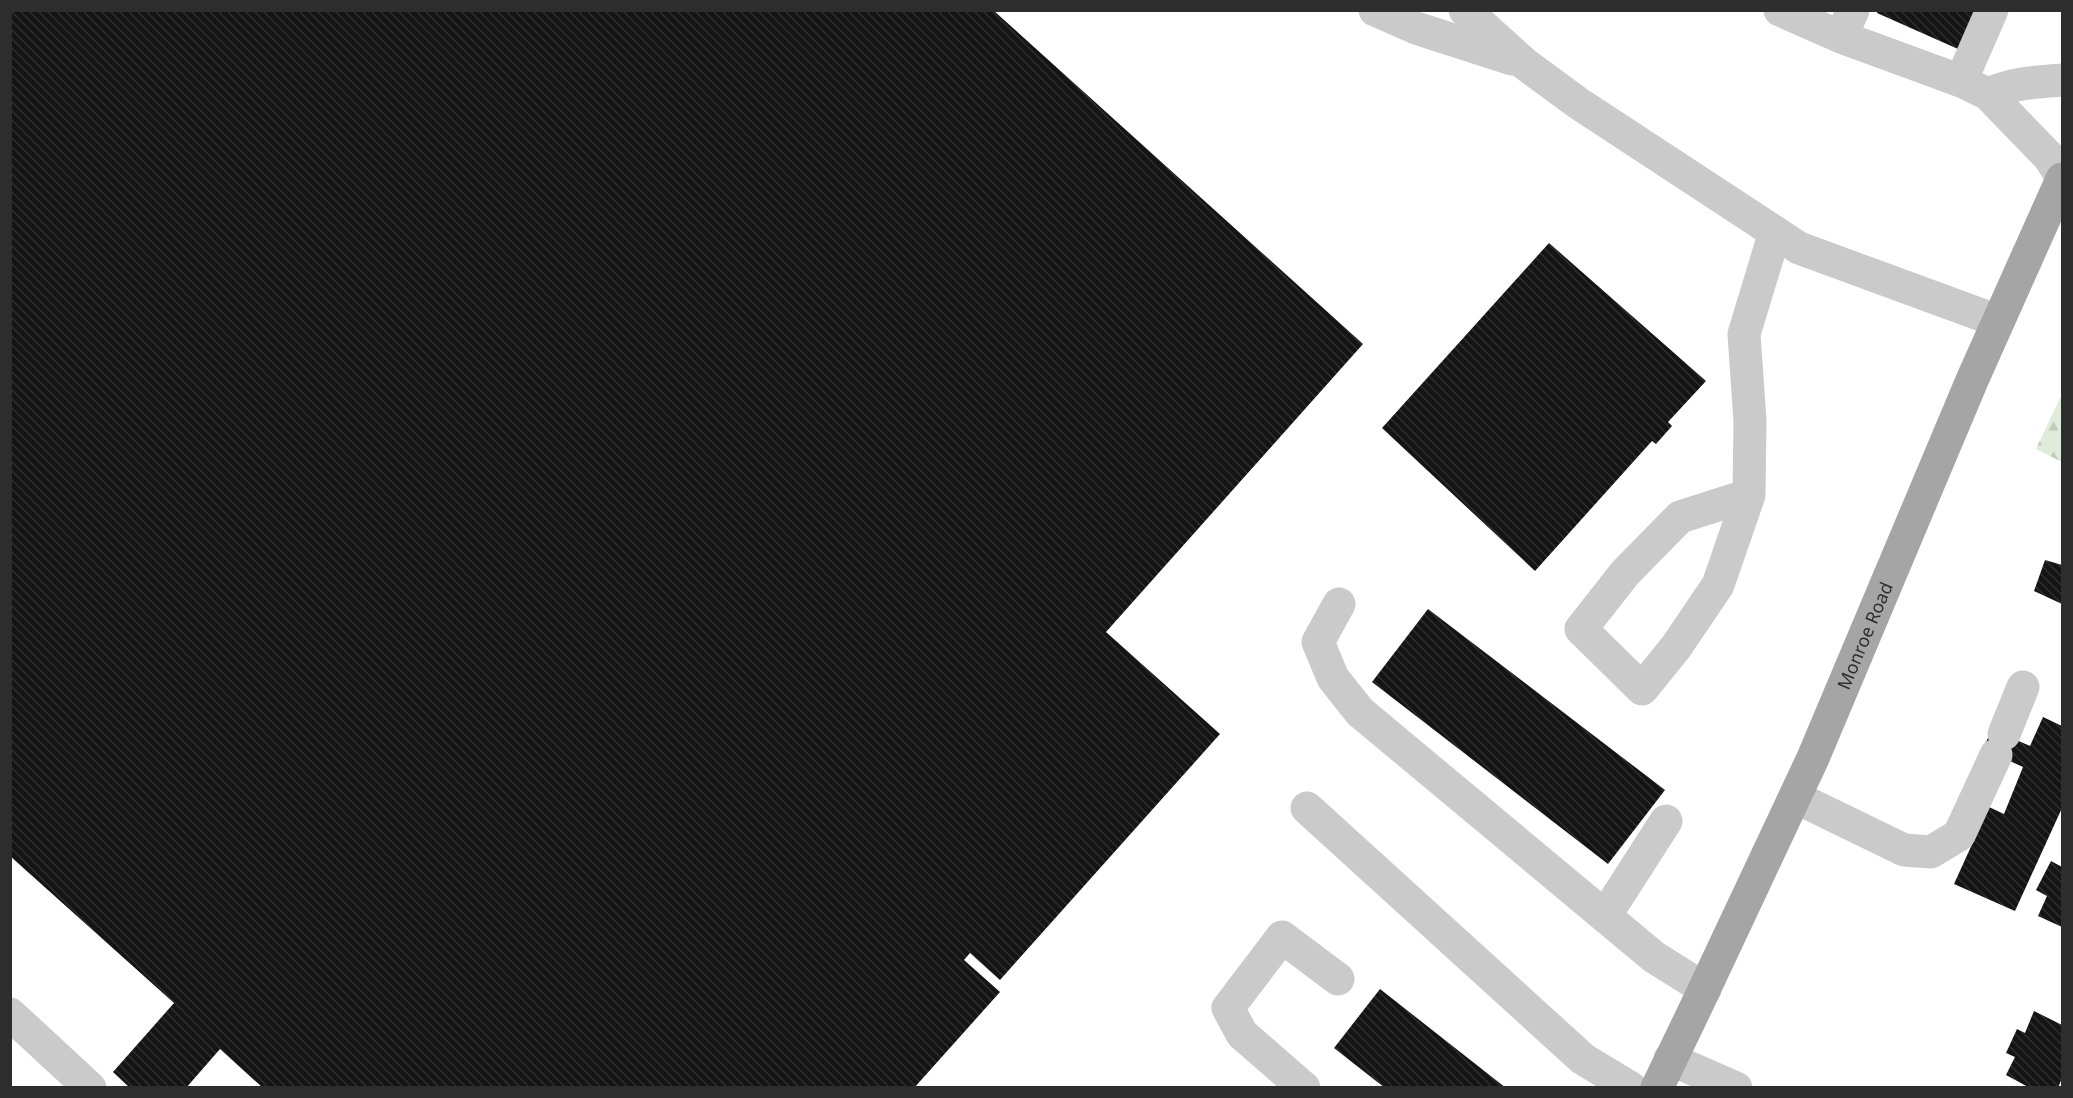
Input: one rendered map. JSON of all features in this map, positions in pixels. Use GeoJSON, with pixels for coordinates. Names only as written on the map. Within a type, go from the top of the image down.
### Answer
{"type":"FeatureCollection","features":[{"type":"Feature","properties":{"kind":"main road","name":"Monroe Road"},"geometry":{"type":"LineString","coordinates":[[1664,1073],[1818,748],[1973,378],[2062,178]]}},
{"type":"Feature","properties":{"kind":"lane"},"geometry":{"type":"LineString","coordinates":[[1375,10],[1416,28],[1526,64]]}},
{"type":"Feature","properties":{"kind":"lane"},"geometry":{"type":"LineString","coordinates":[[1465,10],[1526,64],[1578,103],[1799,248],[1998,321]]}},
{"type":"Feature","properties":{"kind":"lane"},"geometry":{"type":"LineString","coordinates":[[1780,10],[1847,24],[1975,88],[2049,157],[2062,178]]}},
{"type":"Feature","properties":{"kind":"lane"},"geometry":{"type":"LineString","coordinates":[[1975,88],[1992,10]]}},
{"type":"Feature","properties":{"kind":"lane"},"geometry":{"type":"LineString","coordinates":[[1975,88],[2062,80]]}},
{"type":"Feature","properties":{"kind":"lane"},"geometry":{"type":"LineString","coordinates":[[1749,495],[1680,517],[1625,573],[1581,629],[1642,689],[1676,647],[1718,585],[1749,495],[1750,421],[1744,334],[1775,232]]}},
{"type":"Feature","properties":{"kind":"lane"},"geometry":{"type":"LineString","coordinates":[[1339,604],[1318,642],[1333,678],[1360,712],[1654,957],[1705,989]]}},
{"type":"Feature","properties":{"kind":"lane"},"geometry":{"type":"LineString","coordinates":[[1795,797],[1904,850],[1931,852],[1959,835],[2023,687]]}},
{"type":"Feature","properties":{"kind":"lane"},"geometry":{"type":"LineString","coordinates":[[1307,808],[1583,1059],[1631,1088]]}},
{"type":"Feature","properties":{"kind":"lane"},"geometry":{"type":"LineString","coordinates":[[1605,916],[1666,821]]}},
{"type":"Feature","properties":{"kind":"lane"},"geometry":{"type":"LineString","coordinates":[[1304,1088],[1242,1034],[1228,1008],[1282,937],[1338,979]]}},
{"type":"Feature","properties":{"kind":"lane"},"geometry":{"type":"LineString","coordinates":[[10,1014],[90,1088]]}},
{"type":"Feature","properties":{"kind":"lane"},"geometry":{"type":"LineString","coordinates":[[1664,1073],[1737,1088]]}},
{"type":"Feature","properties":{"kind":"green space"},"geometry":{"type":"Polygon","coordinates":[[[2062,394],[2062,462],[2036,449],[2062,394]]]}},
{"type":"Feature","properties":{"kind":"building"},"geometry":{"type":"Polygon","coordinates":[[[10,10],[993,10],[1363,344],[1106,632],[1220,734],[1000,980],[970,953],[964,960],[1000,992],[914,1088],[263,1088],[220,1049],[186,1088],[130,1088],[113,1072],[174,1003],[10,856],[10,10]]]}},
{"type":"Feature","properties":{"kind":"building"},"geometry":{"type":"Polygon","coordinates":[[[1878,10],[1975,10],[1958,49],[1877,13],[1878,10]]]}},
{"type":"Feature","properties":{"kind":"building"},"geometry":{"type":"Polygon","coordinates":[[[1549,243],[1706,381],[1668,422],[1672,426],[1656,444],[1652,441],[1535,571],[1382,428],[1549,243]]]}},
{"type":"Feature","properties":{"kind":"building"},"geometry":{"type":"Polygon","coordinates":[[[2045,560],[2062,565],[2062,604],[2034,591],[2045,560]]]}},
{"type":"Feature","properties":{"kind":"building"},"geometry":{"type":"Polygon","coordinates":[[[1428,609],[1665,790],[1608,864],[1372,682],[1428,609]]]}},
{"type":"Feature","properties":{"kind":"building"},"geometry":{"type":"Polygon","coordinates":[[[2043,717],[2062,726],[2062,808],[2015,911],[1954,884],[1989,807],[2004,814],[2023,767],[1983,749],[1992,729],[2030,746],[2043,717]]]}},
{"type":"Feature","properties":{"kind":"building"},"geometry":{"type":"Polygon","coordinates":[[[2051,861],[2062,867],[2062,927],[2038,916],[2047,896],[2036,890],[2051,861]]]}},
{"type":"Feature","properties":{"kind":"building"},"geometry":{"type":"Polygon","coordinates":[[[1380,989],[1506,1088],[1385,1088],[1334,1048],[1380,989]]]}},
{"type":"Feature","properties":{"kind":"building"},"geometry":{"type":"Polygon","coordinates":[[[2034,1011],[2062,1025],[2062,1078],[2058,1088],[2030,1088],[2006,1075],[2015,1057],[2006,1053],[2017,1029],[2025,1033],[2034,1011]]]}}]}
